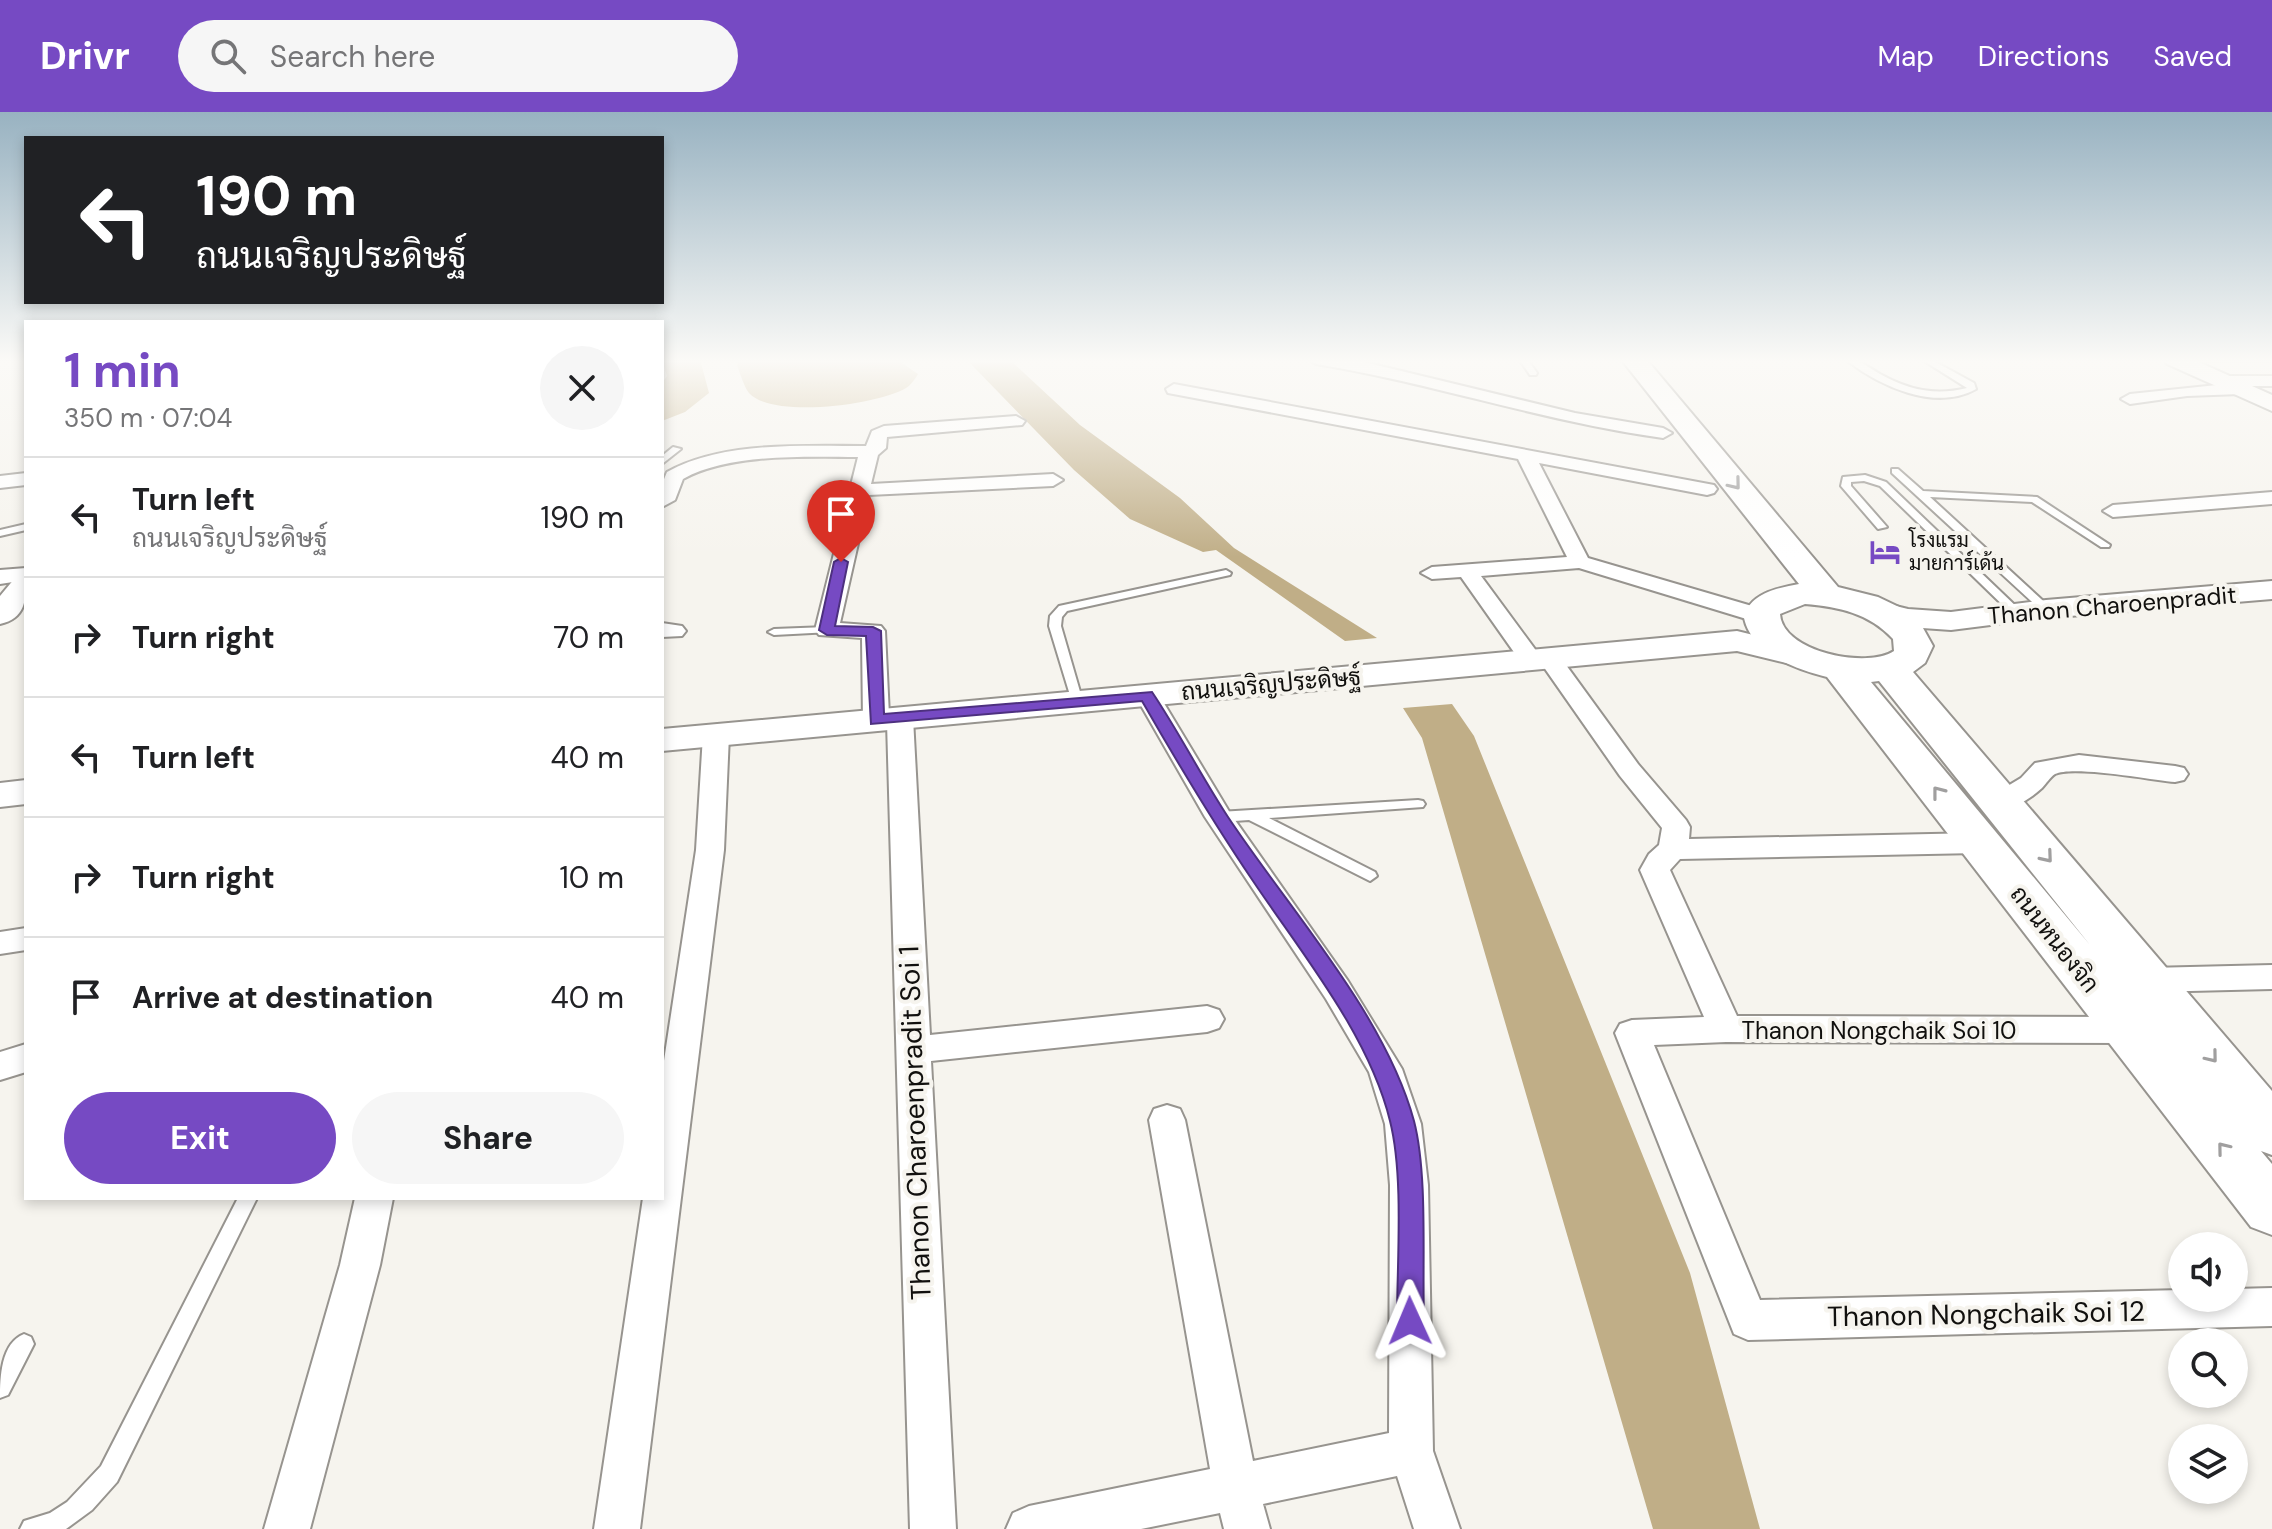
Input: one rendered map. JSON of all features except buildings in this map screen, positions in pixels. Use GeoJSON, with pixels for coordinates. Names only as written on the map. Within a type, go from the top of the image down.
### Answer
{"type":"FeatureCollection","features":[{"type":"Feature","properties":{"kind":"main road"},"geometry":{"type":"LineString","coordinates":[[1657,425],[1742,537]]}},
{"type":"Feature","properties":{"kind":"main road"},"geometry":{"type":"LineString","coordinates":[[1687,425],[1827,596]]}},
{"type":"Feature","properties":{"kind":"main road"},"geometry":{"type":"LineString","coordinates":[[0,615],[24,586]]}},
{"type":"Feature","properties":{"kind":"main road","name":"Thanon Charoenpradit"},"geometry":{"type":"LineString","coordinates":[[1879,611],[1908,618],[1951,621],[2272,590]]}},
{"type":"Feature","properties":{"kind":"main road"},"geometry":{"type":"LineString","coordinates":[[1879,611],[1827,596],[1763,610],[1769,634],[1783,647],[1821,662],[1866,671],[1901,660],[1951,621]]}},
{"type":"Feature","properties":{"kind":"main road","name":"ถนนเจริญประดิษฐ์"},"geometry":{"type":"LineString","coordinates":[[664,740],[1541,659],[1763,610]]}},
{"type":"Feature","properties":{"kind":"main road","name":"ถนนหนองจิก"},"geometry":{"type":"LineString","coordinates":[[1879,611],[1909,633],[1915,646],[1901,660],[2001,802],[2272,1131]]}},
{"type":"Feature","properties":{"kind":"main road","name":"ถนนหนองจิก"},"geometry":{"type":"LineString","coordinates":[[1821,662],[1978,843],[2272,1208]]}},
{"type":"Feature","properties":{"kind":"main road"},"geometry":{"type":"LineString","coordinates":[[0,795],[24,792]]}},
{"type":"Feature","properties":{"kind":"street"},"geometry":{"type":"LineString","coordinates":[[665,492],[674,476],[692,466],[778,451],[869,452],[877,448],[878,435],[884,431],[962,425]]}},
{"type":"Feature","properties":{"kind":"street"},"geometry":{"type":"LineString","coordinates":[[1364,425],[1707,489]]}},
{"type":"Feature","properties":{"kind":"street"},"geometry":{"type":"LineString","coordinates":[[1614,425],[1663,433]]}},
{"type":"Feature","properties":{"kind":"street"},"geometry":{"type":"LineString","coordinates":[[827,630],[869,452]]}},
{"type":"Feature","properties":{"kind":"street"},"geometry":{"type":"LineString","coordinates":[[1526,456],[1580,562]]}},
{"type":"Feature","properties":{"kind":"street"},"geometry":{"type":"LineString","coordinates":[[0,470],[24,467]]}},
{"type":"Feature","properties":{"kind":"street"},"geometry":{"type":"LineString","coordinates":[[0,482],[24,479]]}},
{"type":"Feature","properties":{"kind":"street"},"geometry":{"type":"LineString","coordinates":[[861,490],[1053,480]]}},
{"type":"Feature","properties":{"kind":"street"},"geometry":{"type":"LineString","coordinates":[[2113,511],[2272,498]]}},
{"type":"Feature","properties":{"kind":"street"},"geometry":{"type":"LineString","coordinates":[[1432,573],[1580,562],[1763,610]]}},
{"type":"Feature","properties":{"kind":"street"},"geometry":{"type":"LineString","coordinates":[[1467,571],[1676,827],[1673,849]]}},
{"type":"Feature","properties":{"kind":"street"},"geometry":{"type":"LineString","coordinates":[[0,577],[24,574]]}},
{"type":"Feature","properties":{"kind":"street","name":"Thanon Charoenpradit Soi 1"},"geometry":{"type":"LineString","coordinates":[[827,630],[873,631],[888,719],[912,1050],[933,1529]]}},
{"type":"Feature","properties":{"kind":"street"},"geometry":{"type":"LineString","coordinates":[[1147,695],[1236,816],[1385,1069],[1403,1124],[1409,1185],[1411,1451],[1437,1529]]}},
{"type":"Feature","properties":{"kind":"street"},"geometry":{"type":"LineString","coordinates":[[664,1186],[710,850],[716,735]]}},
{"type":"Feature","properties":{"kind":"street"},"geometry":{"type":"LineString","coordinates":[[2001,802],[2031,784],[2044,769],[2057,765],[2079,763],[2175,774]]}},
{"type":"Feature","properties":{"kind":"street"},"geometry":{"type":"LineString","coordinates":[[1726,1029],[1655,870],[1659,861],[1673,849],[1978,843]]}},
{"type":"Feature","properties":{"kind":"street"},"geometry":{"type":"LineString","coordinates":[[0,943],[24,939]]}},
{"type":"Feature","properties":{"kind":"street"},"geometry":{"type":"LineString","coordinates":[[2149,980],[2272,977]]}},
{"type":"Feature","properties":{"kind":"street"},"geometry":{"type":"LineString","coordinates":[[912,1050],[1207,1019]]}},
{"type":"Feature","properties":{"kind":"street","name":"Thanon Nongchaik Soi 10"},"geometry":{"type":"LineString","coordinates":[[1748,1320],[1632,1033],[1726,1029],[2127,1030]]}},
{"type":"Feature","properties":{"kind":"street"},"geometry":{"type":"LineString","coordinates":[[0,1066],[24,1059]]}},
{"type":"Feature","properties":{"kind":"street"},"geometry":{"type":"LineString","coordinates":[[1167,1120],[1242,1508]]}},
{"type":"Feature","properties":{"kind":"street"},"geometry":{"type":"LineString","coordinates":[[287,1529],[360,1265],[374,1200]]}},
{"type":"Feature","properties":{"kind":"street"},"geometry":{"type":"LineString","coordinates":[[617,1529],[662,1200]]}},
{"type":"Feature","properties":{"kind":"street","name":"Thanon Nongchaik Soi 12"},"geometry":{"type":"LineString","coordinates":[[1748,1320],[2272,1307]]}},
{"type":"Feature","properties":{"kind":"street"},"geometry":{"type":"LineString","coordinates":[[1029,1529],[1242,1508],[1411,1451]]}},
{"type":"Feature","properties":{"kind":"lane"},"geometry":{"type":"LineString","coordinates":[[664,459],[676,449]]}},
{"type":"Feature","properties":{"kind":"lane"},"geometry":{"type":"LineString","coordinates":[[1895,471],[1925,498],[2032,611]]}},
{"type":"Feature","properties":{"kind":"lane"},"geometry":{"type":"LineString","coordinates":[[1882,527],[1846,486],[1846,479],[1877,480],[2032,611]]}},
{"type":"Feature","properties":{"kind":"lane"},"geometry":{"type":"LineString","coordinates":[[1903,503],[1925,498],[2034,499],[2105,545]]}},
{"type":"Feature","properties":{"kind":"lane"},"geometry":{"type":"LineString","coordinates":[[0,533],[24,527]]}},
{"type":"Feature","properties":{"kind":"lane"},"geometry":{"type":"LineString","coordinates":[[1077,702],[1055,626],[1056,616],[1063,608],[1226,573]]}},
{"type":"Feature","properties":{"kind":"lane"},"geometry":{"type":"LineString","coordinates":[[774,632],[827,630]]}},
{"type":"Feature","properties":{"kind":"lane"},"geometry":{"type":"LineString","coordinates":[[1236,816],[1418,804]]}},
{"type":"Feature","properties":{"kind":"lane"},"geometry":{"type":"LineString","coordinates":[[1236,816],[1370,876]]}},
{"type":"Feature","properties":{"kind":"lane"},"geometry":{"type":"LineString","coordinates":[[32,1529],[55,1525],[87,1500],[109,1474],[247,1200]]}},
{"type":"Feature","properties":{"kind":"lane"},"geometry":{"type":"LineString","coordinates":[[0,1387],[24,1344]]}},
{"type":"Feature","properties":{"kind":"shaded area"},"geometry":{"type":"Polygon","coordinates":[[[1030,425],[1080,425],[1180,498],[1234,548],[1377,638],[1345,641],[1216,550],[1203,552],[1130,519],[1074,470],[1030,425]]]}},
{"type":"Feature","properties":{"kind":"shaded area"},"geometry":{"type":"Polygon","coordinates":[[[1452,704],[1474,736],[1690,1273],[1760,1529],[1653,1529],[1422,738],[1403,708],[1452,704]]]}},
{"type":"Feature","properties":{"kind":"place","name":"โรงแรม มายการ์เด้น"},"geometry":{"type":"Point","coordinates":[1885,552]}},
{"type":"Feature","properties":{"kind":"route"},"geometry":{"type":"LineString","coordinates":[[841,562],[827,630],[873,631],[876,720],[1147,695],[1219,817],[1337,990],[1385,1069],[1403,1124],[1409,1185],[1410,1321]]}}]}
